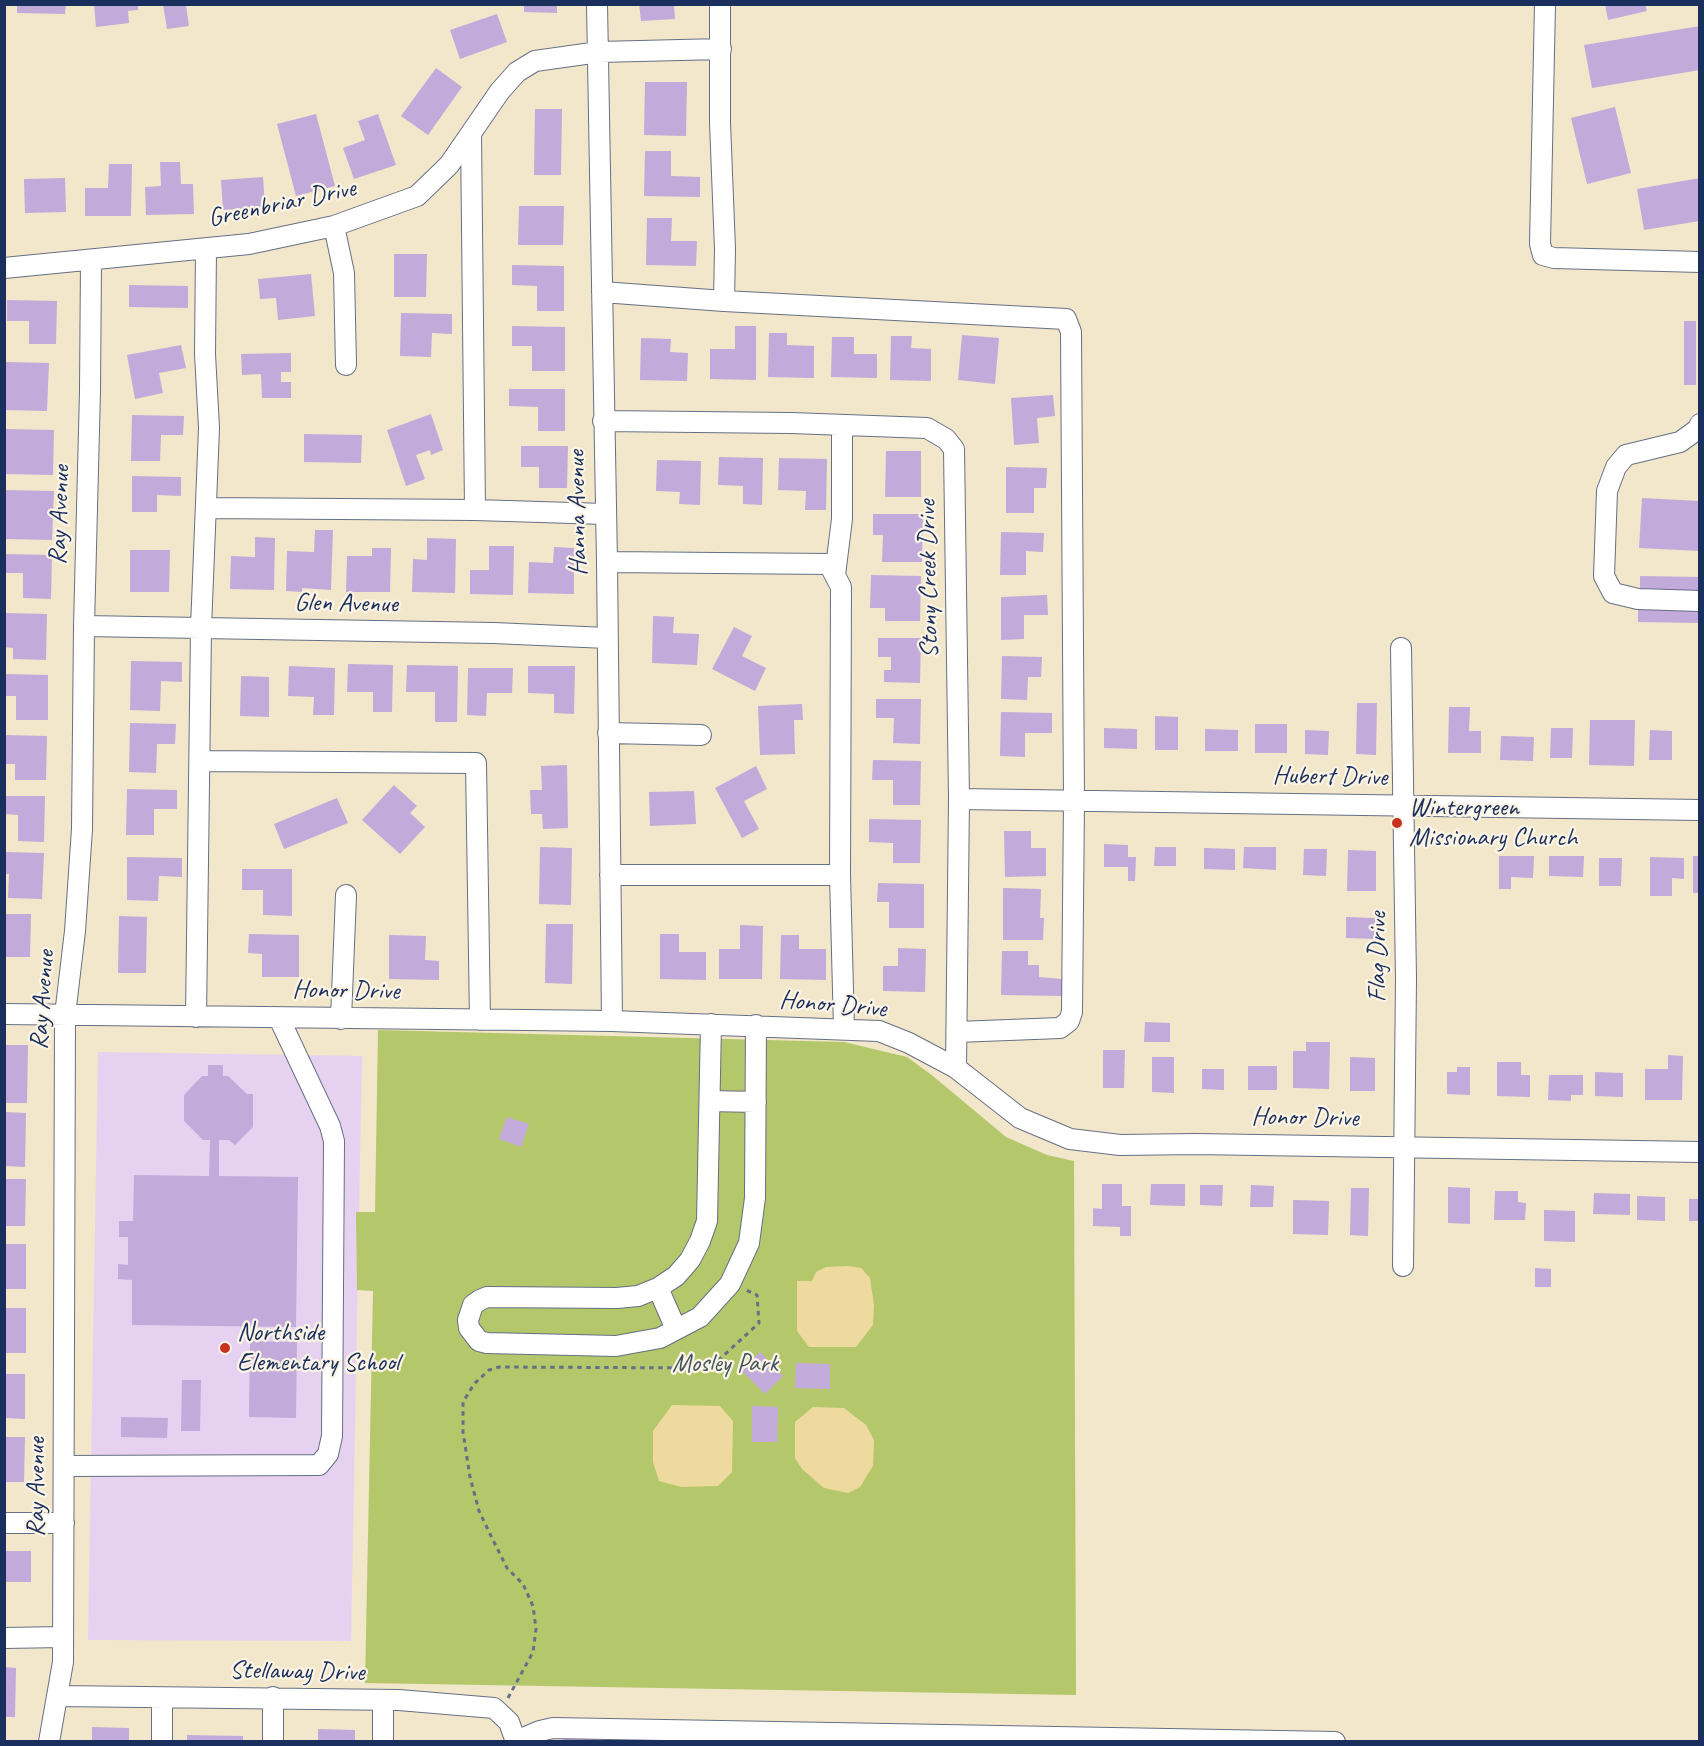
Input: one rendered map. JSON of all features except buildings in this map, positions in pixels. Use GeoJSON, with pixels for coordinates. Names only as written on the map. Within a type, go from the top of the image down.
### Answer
{"type":"FeatureCollection","features":[{"type":"Feature","properties":{"kind":"street","name":"Hanna Avenue"},"geometry":{"type":"LineString","coordinates":[[597,4],[612,1021]]}},
{"type":"Feature","properties":{"kind":"street"},"geometry":{"type":"LineString","coordinates":[[720,4],[724,301]]}},
{"type":"Feature","properties":{"kind":"street"},"geometry":{"type":"LineString","coordinates":[[1545,4],[1540,244],[1543,255],[1554,258],[1700,262]]}},
{"type":"Feature","properties":{"kind":"street","name":"Greenbriar Drive"},"geometry":{"type":"LineString","coordinates":[[4,267],[249,244],[334,226],[417,196],[449,165],[500,91],[518,72],[535,61],[598,52],[721,49]]}},
{"type":"Feature","properties":{"kind":"street"},"geometry":{"type":"LineString","coordinates":[[471,133],[475,510]]}},
{"type":"Feature","properties":{"kind":"street"},"geometry":{"type":"LineString","coordinates":[[334,226],[344,273],[346,365]]}},
{"type":"Feature","properties":{"kind":"street"},"geometry":{"type":"LineString","coordinates":[[196,1017],[201,628],[209,428],[205,354],[206,249]]}},
{"type":"Feature","properties":{"kind":"street","name":"Ray Avenue"},"geometry":{"type":"LineString","coordinates":[[49,1742],[63,1662],[65,1015],[75,930],[82,829],[91,260]]}},
{"type":"Feature","properties":{"kind":"street"},"geometry":{"type":"LineString","coordinates":[[602,292],[724,301],[1066,319],[1071,332],[1074,801],[1072,1012],[1069,1021],[1060,1028],[957,1032]]}},
{"type":"Feature","properties":{"kind":"street","name":"Stony Creek Drive"},"geometry":{"type":"LineString","coordinates":[[603,422],[927,428],[946,440],[954,449],[959,799],[957,1068]]}},
{"type":"Feature","properties":{"kind":"street"},"geometry":{"type":"LineString","coordinates":[[835,575],[842,519],[842,425]]}},
{"type":"Feature","properties":{"kind":"street"},"geometry":{"type":"LineString","coordinates":[[1699,425],[1698,429],[1680,442],[1626,455],[1616,467],[1607,491],[1604,576],[1613,593],[1638,599],[1700,601]]}},
{"type":"Feature","properties":{"kind":"street"},"geometry":{"type":"LineString","coordinates":[[206,508],[475,510],[605,514]]}},
{"type":"Feature","properties":{"kind":"street"},"geometry":{"type":"LineString","coordinates":[[607,562],[829,564],[835,575],[841,587],[840,875],[844,1029]]}},
{"type":"Feature","properties":{"kind":"street","name":"Glen Avenue"},"geometry":{"type":"LineString","coordinates":[[84,626],[482,633],[607,638]]}},
{"type":"Feature","properties":{"kind":"street","name":"Flag Drive"},"geometry":{"type":"LineString","coordinates":[[1401,648],[1406,979],[1403,1266]]}},
{"type":"Feature","properties":{"kind":"street"},"geometry":{"type":"LineString","coordinates":[[608,733],[701,735]]}},
{"type":"Feature","properties":{"kind":"street"},"geometry":{"type":"LineString","coordinates":[[200,761],[476,763],[480,1020]]}},
{"type":"Feature","properties":{"kind":"street","name":"Hubert Drive"},"geometry":{"type":"LineString","coordinates":[[959,799],[1700,810]]}},
{"type":"Feature","properties":{"kind":"street"},"geometry":{"type":"LineString","coordinates":[[610,875],[840,875]]}},
{"type":"Feature","properties":{"kind":"street"},"geometry":{"type":"LineString","coordinates":[[341,1018],[345,895]]}},
{"type":"Feature","properties":{"kind":"street","name":"Honor Drive"},"geometry":{"type":"LineString","coordinates":[[4,1014],[612,1021],[879,1031],[909,1043],[957,1068],[1020,1118],[1070,1139],[1120,1145],[1196,1144],[1700,1152]]}},
{"type":"Feature","properties":{"kind":"street"},"geometry":{"type":"LineString","coordinates":[[64,1466],[319,1466],[328,1454],[332,1436],[334,1141],[330,1126],[279,1018]]}},
{"type":"Feature","properties":{"kind":"street"},"geometry":{"type":"LineString","coordinates":[[711,1024],[707,1221],[690,1260],[676,1276],[658,1288],[638,1296],[617,1298],[487,1297],[473,1305],[468,1320],[473,1335],[487,1343],[616,1346],[660,1338],[700,1317],[730,1284],[749,1243],[755,1198],[756,1025]]}},
{"type":"Feature","properties":{"kind":"street"},"geometry":{"type":"LineString","coordinates":[[710,1101],[756,1102]]}},
{"type":"Feature","properties":{"kind":"street"},"geometry":{"type":"LineString","coordinates":[[658,1288],[676,1329]]}},
{"type":"Feature","properties":{"kind":"street"},"geometry":{"type":"LineString","coordinates":[[4,1523],[64,1523]]}},
{"type":"Feature","properties":{"kind":"street"},"geometry":{"type":"LineString","coordinates":[[4,1638],[63,1637]]}},
{"type":"Feature","properties":{"kind":"street","name":"Stellaway Drive"},"geometry":{"type":"LineString","coordinates":[[58,1696],[383,1700],[494,1708],[497,1711]]}},
{"type":"Feature","properties":{"kind":"street"},"geometry":{"type":"LineString","coordinates":[[273,1697],[273,1742]]}},
{"type":"Feature","properties":{"kind":"street"},"geometry":{"type":"LineString","coordinates":[[162,1698],[162,1742]]}},
{"type":"Feature","properties":{"kind":"street"},"geometry":{"type":"LineString","coordinates":[[383,1700],[383,1742]]}},
{"type":"Feature","properties":{"kind":"street"},"geometry":{"type":"LineString","coordinates":[[497,1711],[510,1722],[516,1741],[553,1728],[643,1736],[1335,1742]]}},
{"type":"Feature","properties":{"kind":"path"},"geometry":{"type":"LineString","coordinates":[[497,1711],[523,1674],[533,1652],[536,1629],[533,1606],[523,1584],[507,1568],[479,1511],[470,1477],[463,1432],[464,1402],[474,1384],[489,1370],[499,1367],[710,1368],[759,1323],[757,1295],[730,1284]]}},
{"type":"Feature","properties":{"kind":"shaded area","name":"Northside Elementary School"},"geometry":{"type":"Polygon","coordinates":[[[98,1052],[362,1056],[351,1641],[88,1640],[98,1052]]]}},
{"type":"Feature","properties":{"kind":"green space","name":"Mosley Park"},"geometry":{"type":"Polygon","coordinates":[[[378,1030],[844,1042],[907,1057],[1006,1137],[1047,1155],[1074,1161],[1076,1695],[365,1683],[373,1291],[357,1290],[356,1212],[375,1212],[378,1030]]]}},
{"type":"Feature","properties":{"kind":"sand"},"geometry":{"type":"Polygon","coordinates":[[[826,1267],[861,1268],[870,1278],[874,1305],[873,1325],[856,1347],[809,1347],[797,1331],[797,1281],[812,1281],[816,1272],[826,1267]]]}},
{"type":"Feature","properties":{"kind":"sand"},"geometry":{"type":"Polygon","coordinates":[[[672,1405],[720,1406],[733,1421],[732,1472],[718,1486],[681,1487],[659,1481],[653,1462],[653,1431],[672,1405]]]}},
{"type":"Feature","properties":{"kind":"sand"},"geometry":{"type":"Polygon","coordinates":[[[813,1407],[844,1408],[866,1425],[874,1440],[873,1466],[860,1487],[848,1493],[824,1488],[802,1469],[795,1458],[795,1422],[813,1407]]]}},
{"type":"Feature","properties":{"kind":"place","name":"Wintergreen Missionary Church"},"geometry":{"type":"Point","coordinates":[1397,823]}},
{"type":"Feature","properties":{"kind":"place","name":"Northside Elementary School"},"geometry":{"type":"Point","coordinates":[225,1348]}}]}
